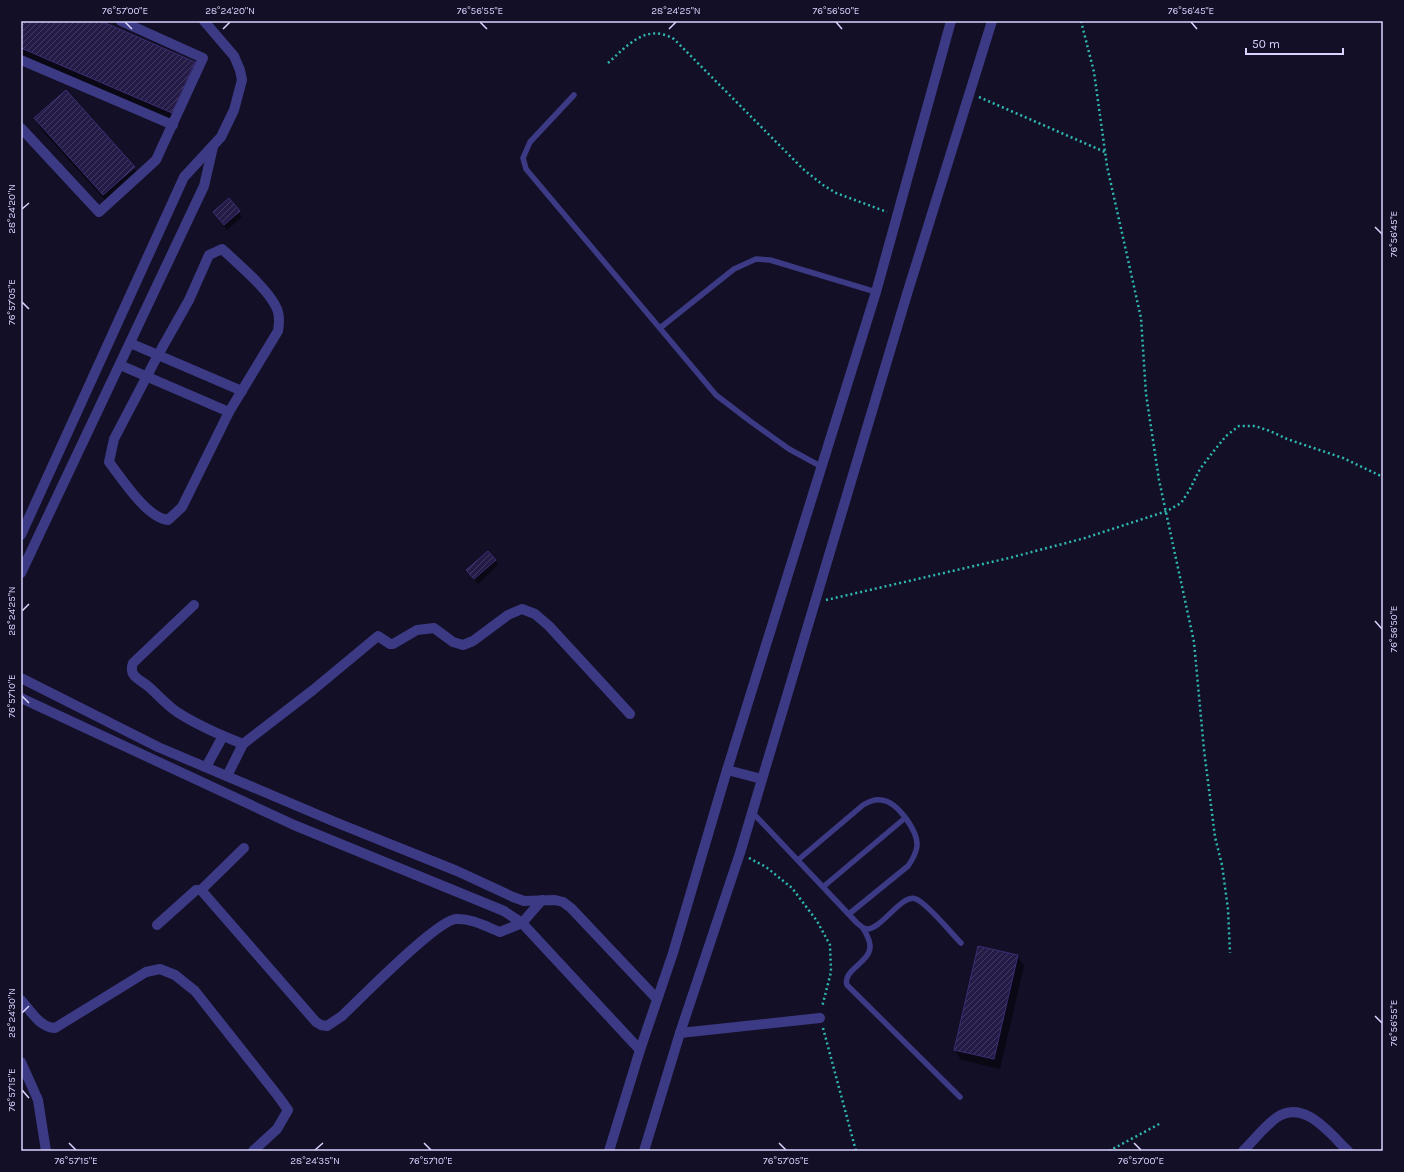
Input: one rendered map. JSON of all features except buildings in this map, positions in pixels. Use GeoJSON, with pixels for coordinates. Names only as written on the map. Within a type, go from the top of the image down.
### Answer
{"type":"FeatureCollection","features":[{"type":"Feature","properties":{"kind":"street"},"geometry":{"type":"LineString","coordinates":[[21,128],[100,212],[156,160],[203,58],[121,21]]}},
{"type":"Feature","properties":{"kind":"street"},"geometry":{"type":"LineString","coordinates":[[21,535],[184,177],[220,137],[234,110],[242,80],[240,70],[234,56],[204,21]]}},
{"type":"Feature","properties":{"kind":"street"},"geometry":{"type":"LineString","coordinates":[[610,1151],[640,1050],[673,952],[876,292],[951,21]]}},
{"type":"Feature","properties":{"kind":"street"},"geometry":{"type":"LineString","coordinates":[[644,1151],[680,1033],[740,853],[907,294],[992,21]]}},
{"type":"Feature","properties":{"kind":"street"},"geometry":{"type":"LineString","coordinates":[[21,60],[173,125]]}},
{"type":"Feature","properties":{"kind":"street"},"geometry":{"type":"LineString","coordinates":[[21,573],[204,186],[214,145]]}},
{"type":"Feature","properties":{"kind":"street"},"geometry":{"type":"LineString","coordinates":[[222,249],[249,274],[274,302],[280,319],[278,331],[229,412],[182,507],[168,520],[161,519],[140,502],[109,462],[114,439],[146,376],[188,300],[210,255],[222,249]]}},
{"type":"Feature","properties":{"kind":"street"},"geometry":{"type":"LineString","coordinates":[[130,343],[242,391]]}},
{"type":"Feature","properties":{"kind":"street"},"geometry":{"type":"LineString","coordinates":[[120,364],[229,412]]}},
{"type":"Feature","properties":{"kind":"street"},"geometry":{"type":"LineString","coordinates":[[194,605],[133,663],[130,669],[132,675],[146,684],[176,711],[223,736],[243,744]]}},
{"type":"Feature","properties":{"kind":"street"},"geometry":{"type":"LineString","coordinates":[[227,776],[243,744],[378,636],[390,644],[393,644],[399,642],[417,630],[434,628],[453,642],[463,645],[473,641],[508,615],[522,610],[535,614],[549,626],[630,714]]}},
{"type":"Feature","properties":{"kind":"street"},"geometry":{"type":"LineString","coordinates":[[21,678],[184,758],[457,871],[513,897],[524,901],[555,900],[563,902],[571,908],[657,999]]}},
{"type":"Feature","properties":{"kind":"street"},"geometry":{"type":"LineString","coordinates":[[21,698],[294,825],[504,910],[522,923],[640,1050]]}},
{"type":"Feature","properties":{"kind":"street"},"geometry":{"type":"LineString","coordinates":[[206,767],[223,736]]}},
{"type":"Feature","properties":{"kind":"street"},"geometry":{"type":"LineString","coordinates":[[178,772],[184,758]]}},
{"type":"Feature","properties":{"kind":"street"},"geometry":{"type":"LineString","coordinates":[[728,770],[762,779]]}},
{"type":"Feature","properties":{"kind":"street"},"geometry":{"type":"LineString","coordinates":[[157,925],[196,890],[201,890],[244,848]]}},
{"type":"Feature","properties":{"kind":"street"},"geometry":{"type":"LineString","coordinates":[[201,890],[316,1022],[327,1026],[342,1016],[426,937],[444,924],[455,919],[468,920],[500,932],[522,923],[542,900]]}},
{"type":"Feature","properties":{"kind":"street"},"geometry":{"type":"LineString","coordinates":[[21,1000],[41,1024],[48,1028],[55,1028],[146,972],[160,969],[175,975],[195,991],[288,1110],[277,1129],[252,1151]]}},
{"type":"Feature","properties":{"kind":"street"},"geometry":{"type":"LineString","coordinates":[[680,1033],[820,1018]]}},
{"type":"Feature","properties":{"kind":"street"},"geometry":{"type":"LineString","coordinates":[[21,1062],[38,1100],[46,1151]]}},
{"type":"Feature","properties":{"kind":"street"},"geometry":{"type":"LineString","coordinates":[[1243,1151],[1276,1118],[1283,1114],[1292,1113],[1303,1113],[1315,1119],[1348,1151]]}},
{"type":"Feature","properties":{"kind":"lane"},"geometry":{"type":"LineString","coordinates":[[574,95],[530,142],[523,158],[526,168],[716,395],[789,449],[822,467]]}},
{"type":"Feature","properties":{"kind":"lane"},"geometry":{"type":"LineString","coordinates":[[660,328],[734,269],[756,259],[770,260],[876,292]]}},
{"type":"Feature","properties":{"kind":"lane"},"geometry":{"type":"LineString","coordinates":[[798,860],[863,805],[871,801],[881,800],[890,803],[911,824],[916,836],[917,845],[915,856],[908,866],[848,914]]}},
{"type":"Feature","properties":{"kind":"lane"},"geometry":{"type":"LineString","coordinates":[[752,812],[863,928],[870,946],[869,951],[865,959],[851,972],[846,981],[847,985],[960,1097]]}},
{"type":"Feature","properties":{"kind":"lane"},"geometry":{"type":"LineString","coordinates":[[824,887],[905,818]]}},
{"type":"Feature","properties":{"kind":"lane"},"geometry":{"type":"LineString","coordinates":[[863,928],[868,929],[875,926],[903,902],[911,898],[916,899],[925,906],[960,943]]}},
{"type":"Feature","properties":{"kind":"path"},"geometry":{"type":"LineString","coordinates":[[1081,21],[1094,72],[1107,166],[1141,318],[1146,394],[1159,480],[1194,642],[1207,774],[1215,837],[1222,865],[1228,909],[1230,953]]}},
{"type":"Feature","properties":{"kind":"path"},"geometry":{"type":"LineString","coordinates":[[608,63],[632,41],[649,33],[667,35],[671,37],[803,168],[823,184],[836,193],[897,215]]}},
{"type":"Feature","properties":{"kind":"path"},"geometry":{"type":"LineString","coordinates":[[970,93],[1105,152]]}},
{"type":"Feature","properties":{"kind":"path"},"geometry":{"type":"LineString","coordinates":[[815,602],[1017,556],[1085,538],[1166,511],[1181,503],[1205,464],[1226,436],[1239,426],[1255,426],[1287,439],[1343,458],[1383,477]]}},
{"type":"Feature","properties":{"kind":"path"},"geometry":{"type":"LineString","coordinates":[[740,853],[766,867],[792,888],[817,921],[830,945],[830,972],[820,1018],[856,1151]]}},
{"type":"Feature","properties":{"kind":"path"},"geometry":{"type":"LineString","coordinates":[[1109,1151],[1161,1122]]}}]}
